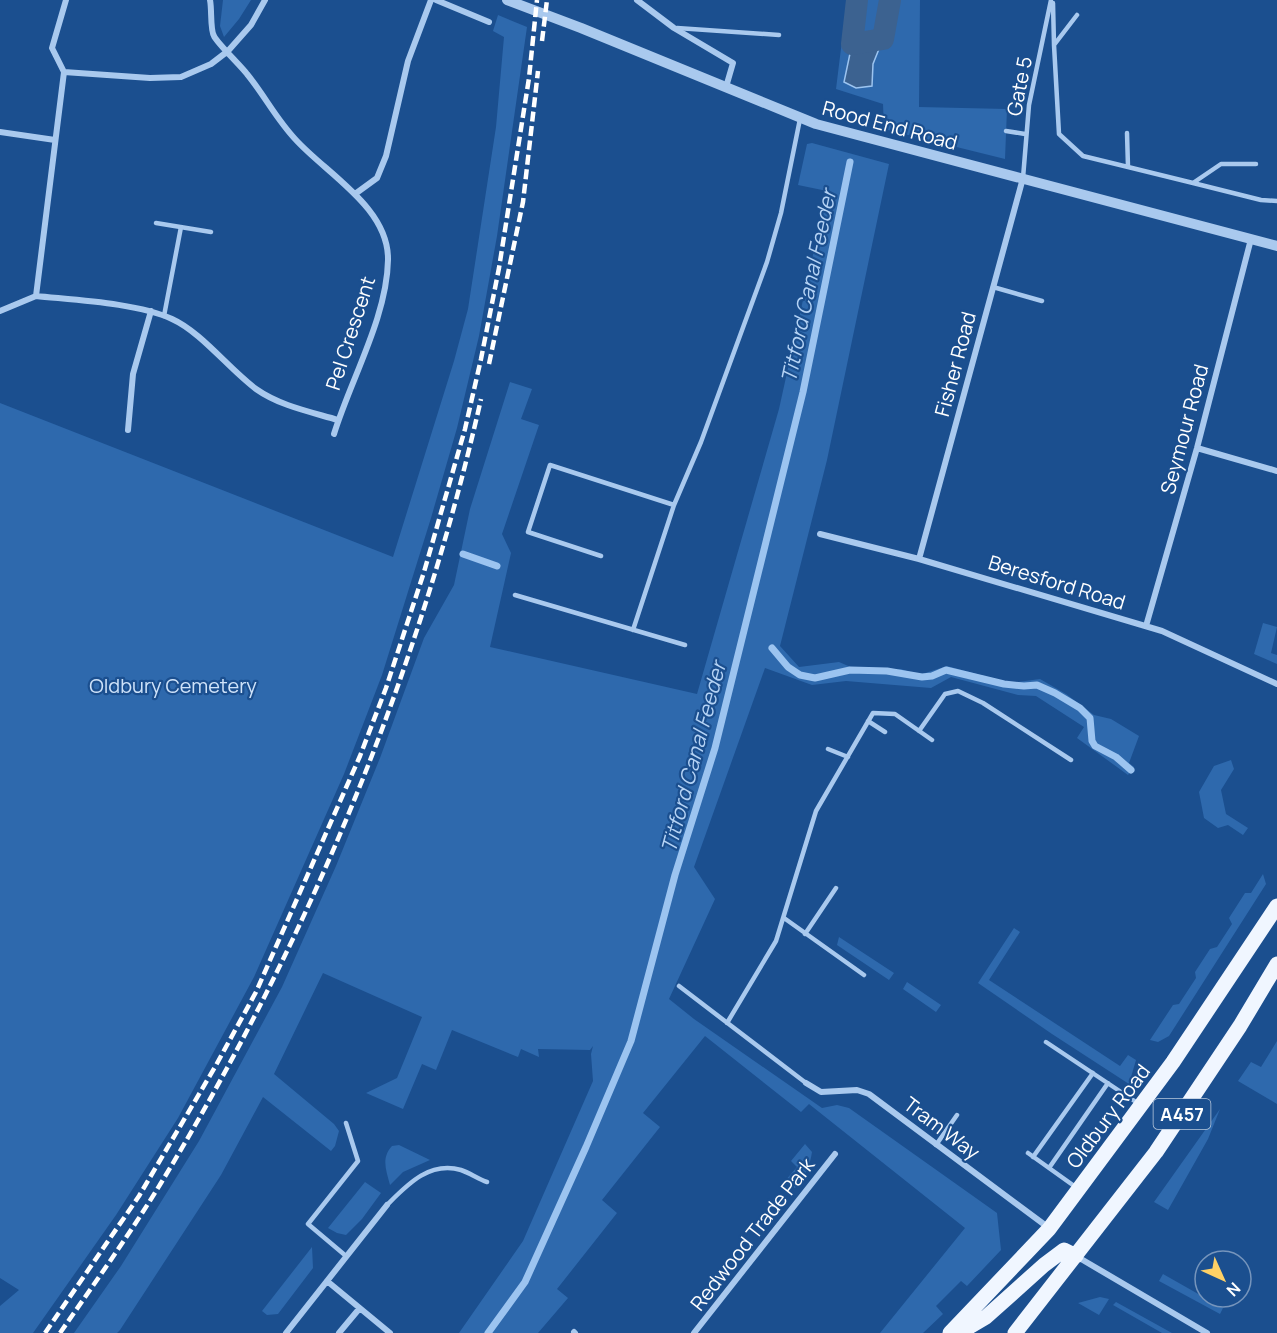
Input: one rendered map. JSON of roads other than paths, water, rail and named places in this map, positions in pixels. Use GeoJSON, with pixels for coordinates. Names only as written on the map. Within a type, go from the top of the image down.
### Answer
{"type":"FeatureCollection","features":[{"type":"Feature","properties":{"kind":"main road","name":"Oldbury Road"},"geometry":{"type":"LineString","coordinates":[[950,1333],[1049,1229],[1173,1062],[1277,906]]}},
{"type":"Feature","properties":{"kind":"main road","name":"A457"},"geometry":{"type":"LineString","coordinates":[[1016,1333],[1156,1152],[1240,1026],[1277,964]]}},
{"type":"Feature","properties":{"kind":"main road"},"geometry":{"type":"LineString","coordinates":[[958,1333],[986,1317],[1064,1250],[1076,1256]]}},
{"type":"Feature","properties":{"kind":"street"},"geometry":{"type":"LineString","coordinates":[[0,311],[36,296],[64,72],[52,48],[66,0]]}},
{"type":"Feature","properties":{"kind":"street","name":"Pel Crescent"},"geometry":{"type":"LineString","coordinates":[[210,0],[213,36],[248,75],[275,116],[297,141],[366,205],[383,236],[388,254],[388,273],[381,306],[334,434]]}},
{"type":"Feature","properties":{"kind":"street"},"geometry":{"type":"LineString","coordinates":[[64,72],[150,78],[181,77],[211,64],[228,51],[251,26],[265,0]]}},
{"type":"Feature","properties":{"kind":"street"},"geometry":{"type":"LineString","coordinates":[[355,194],[377,178],[386,156],[408,61],[434,0],[489,22]]}},
{"type":"Feature","properties":{"kind":"street"},"geometry":{"type":"LineString","coordinates":[[637,0],[674,28],[733,63],[726,87]]}},
{"type":"Feature","properties":{"kind":"street","name":"Rood End Road"},"geometry":{"type":"LineString","coordinates":[[509,1],[581,28],[800,119],[1277,246]]}},
{"type":"Feature","properties":{"kind":"street"},"geometry":{"type":"LineString","coordinates":[[0,132],[56,140]]}},
{"type":"Feature","properties":{"kind":"street","name":"Fisher Road"},"geometry":{"type":"LineString","coordinates":[[919,559],[1023,178]]}},
{"type":"Feature","properties":{"kind":"street","name":"Seymour Road"},"geometry":{"type":"LineString","coordinates":[[1146,626],[1197,448],[1251,239]]}},
{"type":"Feature","properties":{"kind":"street","name":"Pel Crescent"},"geometry":{"type":"LineString","coordinates":[[36,296],[151,311],[164,316],[191,331],[257,390],[292,407],[338,420]]}},
{"type":"Feature","properties":{"kind":"street"},"geometry":{"type":"LineString","coordinates":[[128,430],[133,374],[151,311]]}},
{"type":"Feature","properties":{"kind":"street"},"geometry":{"type":"LineString","coordinates":[[1197,448],[1277,471]]}},
{"type":"Feature","properties":{"kind":"street","name":"Beresford Road"},"geometry":{"type":"LineString","coordinates":[[820,534],[919,559],[1162,631],[1277,684]]}},
{"type":"Feature","properties":{"kind":"street","name":"Tram Way"},"geometry":{"type":"LineString","coordinates":[[806,1083],[821,1092],[857,1090],[869,1094],[1049,1229]]}},
{"type":"Feature","properties":{"kind":"street","name":"Redwood Trade Park"},"geometry":{"type":"LineString","coordinates":[[694,1333],[835,1154]]}},
{"type":"Feature","properties":{"kind":"street"},"geometry":{"type":"LineString","coordinates":[[286,1333],[387,1205]]}},
{"type":"Feature","properties":{"kind":"street"},"geometry":{"type":"LineString","coordinates":[[1076,1256],[1207,1333]]}},
{"type":"Feature","properties":{"kind":"street"},"geometry":{"type":"LineString","coordinates":[[327,1281],[390,1333]]}},
{"type":"Feature","properties":{"kind":"street"},"geometry":{"type":"LineString","coordinates":[[339,1333],[359,1309]]}},
{"type":"Feature","properties":{"kind":"lane"},"geometry":{"type":"LineString","coordinates":[[1052,0],[1059,134],[1083,156],[1261,200],[1277,201]]}},
{"type":"Feature","properties":{"kind":"lane","name":"Gate 5"},"geometry":{"type":"LineString","coordinates":[[1023,178],[1029,105],[1052,0]]}},
{"type":"Feature","properties":{"kind":"lane"},"geometry":{"type":"LineString","coordinates":[[1054,45],[1077,15]]}},
{"type":"Feature","properties":{"kind":"lane"},"geometry":{"type":"LineString","coordinates":[[674,28],[779,35]]}},
{"type":"Feature","properties":{"kind":"lane"},"geometry":{"type":"LineString","coordinates":[[633,630],[674,505],[701,442],[767,262],[781,213],[800,119]]}},
{"type":"Feature","properties":{"kind":"lane"},"geometry":{"type":"LineString","coordinates":[[1006,131],[1025,134]]}},
{"type":"Feature","properties":{"kind":"lane"},"geometry":{"type":"LineString","coordinates":[[1127,133],[1128,167]]}},
{"type":"Feature","properties":{"kind":"lane"},"geometry":{"type":"LineString","coordinates":[[1193,183],[1221,164],[1257,164]]}},
{"type":"Feature","properties":{"kind":"lane"},"geometry":{"type":"LineString","coordinates":[[156,223],[211,232]]}},
{"type":"Feature","properties":{"kind":"lane"},"geometry":{"type":"LineString","coordinates":[[164,316],[181,227]]}},
{"type":"Feature","properties":{"kind":"lane"},"geometry":{"type":"LineString","coordinates":[[993,287],[1042,301]]}},
{"type":"Feature","properties":{"kind":"lane"},"geometry":{"type":"LineString","coordinates":[[601,556],[528,532],[550,465],[674,505]]}},
{"type":"Feature","properties":{"kind":"lane"},"geometry":{"type":"LineString","coordinates":[[515,595],[685,645]]}},
{"type":"Feature","properties":{"kind":"lane"},"geometry":{"type":"LineString","coordinates":[[919,731],[945,694],[958,691],[983,703],[1071,760]]}},
{"type":"Feature","properties":{"kind":"lane"},"geometry":{"type":"LineString","coordinates":[[727,1023],[776,941],[816,811],[873,713],[895,714],[932,740]]}},
{"type":"Feature","properties":{"kind":"lane"},"geometry":{"type":"LineString","coordinates":[[868,721],[885,732]]}},
{"type":"Feature","properties":{"kind":"lane"},"geometry":{"type":"LineString","coordinates":[[828,749],[848,757]]}},
{"type":"Feature","properties":{"kind":"lane"},"geometry":{"type":"LineString","coordinates":[[806,934],[836,888]]}},
{"type":"Feature","properties":{"kind":"lane"},"geometry":{"type":"LineString","coordinates":[[784,918],[864,975]]}},
{"type":"Feature","properties":{"kind":"lane"},"geometry":{"type":"LineString","coordinates":[[679,986],[806,1083]]}},
{"type":"Feature","properties":{"kind":"lane"},"geometry":{"type":"LineString","coordinates":[[1046,1042],[1141,1106]]}},
{"type":"Feature","properties":{"kind":"lane"},"geometry":{"type":"LineString","coordinates":[[1034,1157],[1092,1073]]}},
{"type":"Feature","properties":{"kind":"lane"},"geometry":{"type":"LineString","coordinates":[[1049,1168],[1108,1083]]}},
{"type":"Feature","properties":{"kind":"lane"},"geometry":{"type":"LineString","coordinates":[[936,1144],[957,1115]]}},
{"type":"Feature","properties":{"kind":"lane"},"geometry":{"type":"LineString","coordinates":[[346,1123],[358,1161],[308,1224],[346,1256]]}},
{"type":"Feature","properties":{"kind":"lane"},"geometry":{"type":"LineString","coordinates":[[1028,1153],[1079,1189]]}},
{"type":"Feature","properties":{"kind":"lane"},"geometry":{"type":"LineString","coordinates":[[387,1205],[406,1186],[423,1174],[442,1168],[460,1170],[487,1182]]}},
{"type":"Feature","properties":{"kind":"waterway"},"geometry":{"type":"LineString","coordinates":[[857,0],[852,44],[883,39],[890,0]]}},
{"type":"Feature","properties":{"kind":"waterway","name":"Titford Canal Feeder"},"geometry":{"type":"LineString","coordinates":[[488,1333],[525,1282],[631,1041],[675,875],[715,748],[803,392],[850,162]]}},
{"type":"Feature","properties":{"kind":"waterway"},"geometry":{"type":"LineString","coordinates":[[463,554],[497,566]]}},
{"type":"Feature","properties":{"kind":"waterway"},"geometry":{"type":"LineString","coordinates":[[772,648],[788,667],[800,675],[815,678],[850,670],[887,671],[922,677],[932,676],[946,670],[1004,684],[1037,685],[1080,708],[1090,718],[1092,741],[1095,746],[1116,757],[1131,770]]}},
{"type":"Feature","properties":{"kind":"railway"},"geometry":{"type":"LineString","coordinates":[[45,1333],[139,1196],[256,992],[360,756],[386,688],[424,572],[465,429],[481,359],[499,268],[529,78],[537,0]]}},
{"type":"Feature","properties":{"kind":"railway"},"geometry":{"type":"LineString","coordinates":[[542,41],[547,0]]}},
{"type":"Feature","properties":{"kind":"railway"},"geometry":{"type":"LineString","coordinates":[[489,364],[523,202],[538,71]]}},
{"type":"Feature","properties":{"kind":"railway"},"geometry":{"type":"LineString","coordinates":[[60,1333],[112,1259],[161,1183],[214,1091],[311,901],[353,803],[426,603],[481,399]]}},
{"type":"Feature","properties":{"kind":"park label","name":"Oldbury Cemetery"},"geometry":{"type":"Point","coordinates":[173,685]}}]}
